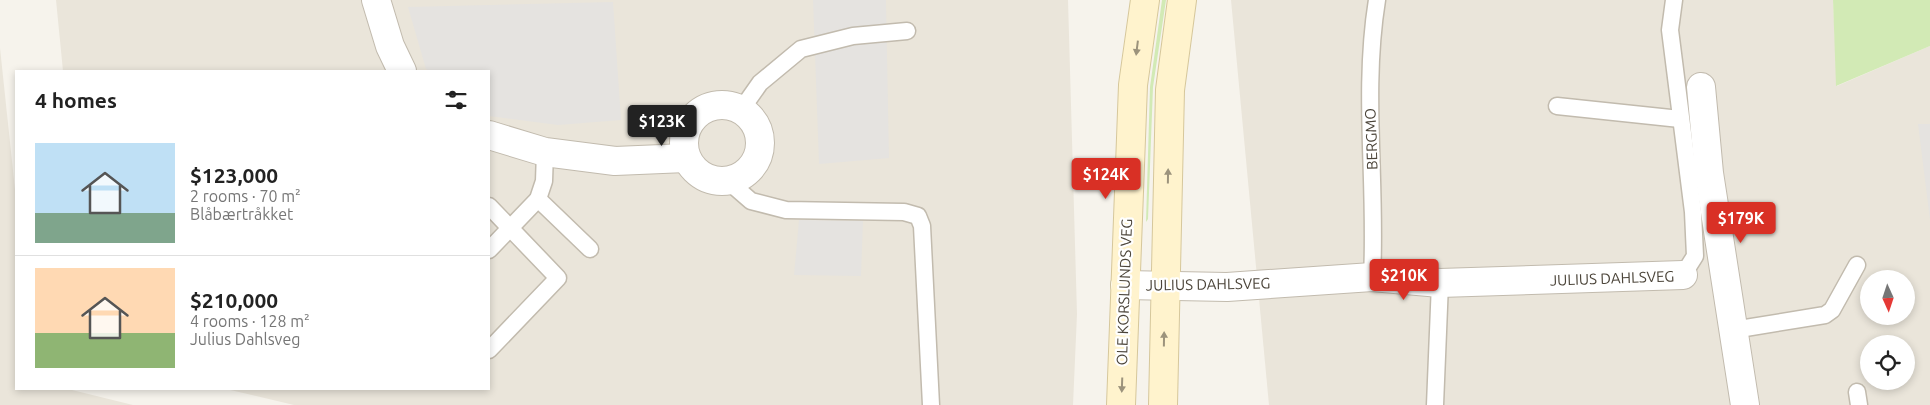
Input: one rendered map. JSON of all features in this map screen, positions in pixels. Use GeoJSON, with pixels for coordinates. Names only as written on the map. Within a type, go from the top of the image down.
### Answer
{"type":"FeatureCollection","features":[{"type":"Feature","properties":{"kind":"street"},"geometry":{"type":"LineString","coordinates":[[376,0],[390,46],[402,70]]}},
{"type":"Feature","properties":{"kind":"street","name":"OLE KORSLUNDS VEG"},"geometry":{"type":"LineString","coordinates":[[1121,405],[1133,85],[1145,0]]}},
{"type":"Feature","properties":{"kind":"street"},"geometry":{"type":"LineString","coordinates":[[1163,405],[1170,90],[1182,0]]}},
{"type":"Feature","properties":{"kind":"street"},"geometry":{"type":"LineString","coordinates":[[1701,87],[1709,173],[1745,405]]}},
{"type":"Feature","properties":{"kind":"street"},"geometry":{"type":"LineString","coordinates":[[726,105],[741,110],[754,122],[760,140],[757,159],[746,174],[728,182],[711,180],[696,172],[686,158],[683,142],[686,127],[696,114],[710,106],[726,105]]}},
{"type":"Feature","properties":{"kind":"street"},"geometry":{"type":"LineString","coordinates":[[490,135],[545,152],[616,161],[686,158]]}},
{"type":"Feature","properties":{"kind":"street","name":"JULIUS DAHLSVEG"},"geometry":{"type":"LineString","coordinates":[[1125,285],[1227,286],[1372,277],[1440,283],[1683,275]]}},
{"type":"Feature","properties":{"kind":"lane","name":"BERGMO"},"geometry":{"type":"LineString","coordinates":[[1372,277],[1375,231],[1369,95],[1370,38],[1377,0]]}},
{"type":"Feature","properties":{"kind":"lane","name":"JULIUS DAHLSVEG"},"geometry":{"type":"LineString","coordinates":[[1674,0],[1670,30],[1693,212],[1696,256],[1683,275]]}},
{"type":"Feature","properties":{"kind":"lane"},"geometry":{"type":"LineString","coordinates":[[741,110],[760,83],[801,50],[853,36],[906,31]]}},
{"type":"Feature","properties":{"kind":"lane"},"geometry":{"type":"LineString","coordinates":[[1557,106],[1680,119]]}},
{"type":"Feature","properties":{"kind":"lane"},"geometry":{"type":"LineString","coordinates":[[490,249],[538,199],[544,181],[545,152]]}},
{"type":"Feature","properties":{"kind":"lane"},"geometry":{"type":"LineString","coordinates":[[728,182],[751,200],[786,210],[904,212],[918,216],[922,226],[931,405]]}},
{"type":"Feature","properties":{"kind":"lane"},"geometry":{"type":"LineString","coordinates":[[538,199],[590,249]]}},
{"type":"Feature","properties":{"kind":"lane"},"geometry":{"type":"LineString","coordinates":[[490,207],[558,278],[490,349]]}},
{"type":"Feature","properties":{"kind":"lane"},"geometry":{"type":"LineString","coordinates":[[1733,330],[1825,315],[1832,310],[1857,265]]}},
{"type":"Feature","properties":{"kind":"lane"},"geometry":{"type":"LineString","coordinates":[[1435,405],[1440,283]]}},
{"type":"Feature","properties":{"kind":"shaded area"},"geometry":{"type":"Polygon","coordinates":[[[56,0],[1068,0],[1077,314],[1073,405],[294,405],[230,390],[490,390],[490,70],[63,70],[56,0]]]}},
{"type":"Feature","properties":{"kind":"shaded area"},"geometry":{"type":"Polygon","coordinates":[[[813,0],[886,0],[889,158],[819,164],[813,0]]]}},
{"type":"Feature","properties":{"kind":"shaded area"},"geometry":{"type":"Polygon","coordinates":[[[1231,0],[1833,0],[1837,86],[1930,46],[1930,405],[1269,405],[1231,0]]]}},
{"type":"Feature","properties":{"kind":"shaded area"},"geometry":{"type":"Polygon","coordinates":[[[613,2],[621,120],[558,125],[490,116],[490,70],[426,69],[408,7],[613,2]]]}},
{"type":"Feature","properties":{"kind":"shaded area"},"geometry":{"type":"Polygon","coordinates":[[[0,48],[15,190],[15,390],[72,390],[133,405],[0,405],[0,48]]]}},
{"type":"Feature","properties":{"kind":"shaded area"},"geometry":{"type":"Polygon","coordinates":[[[1918,124],[1930,124],[1930,220],[1918,124]]]}},
{"type":"Feature","properties":{"kind":"shaded area"},"geometry":{"type":"Polygon","coordinates":[[[799,220],[863,221],[861,276],[794,275],[799,220]]]}},
{"type":"Feature","properties":{"kind":"green space"},"geometry":{"type":"Polygon","coordinates":[[[1162,0],[1166,0],[1153,87],[1148,219],[1146,222],[1150,87],[1162,0]]]}},
{"type":"Feature","properties":{"kind":"green space"},"geometry":{"type":"Polygon","coordinates":[[[1833,0],[1930,0],[1930,46],[1836,86],[1833,0]]]}}]}
